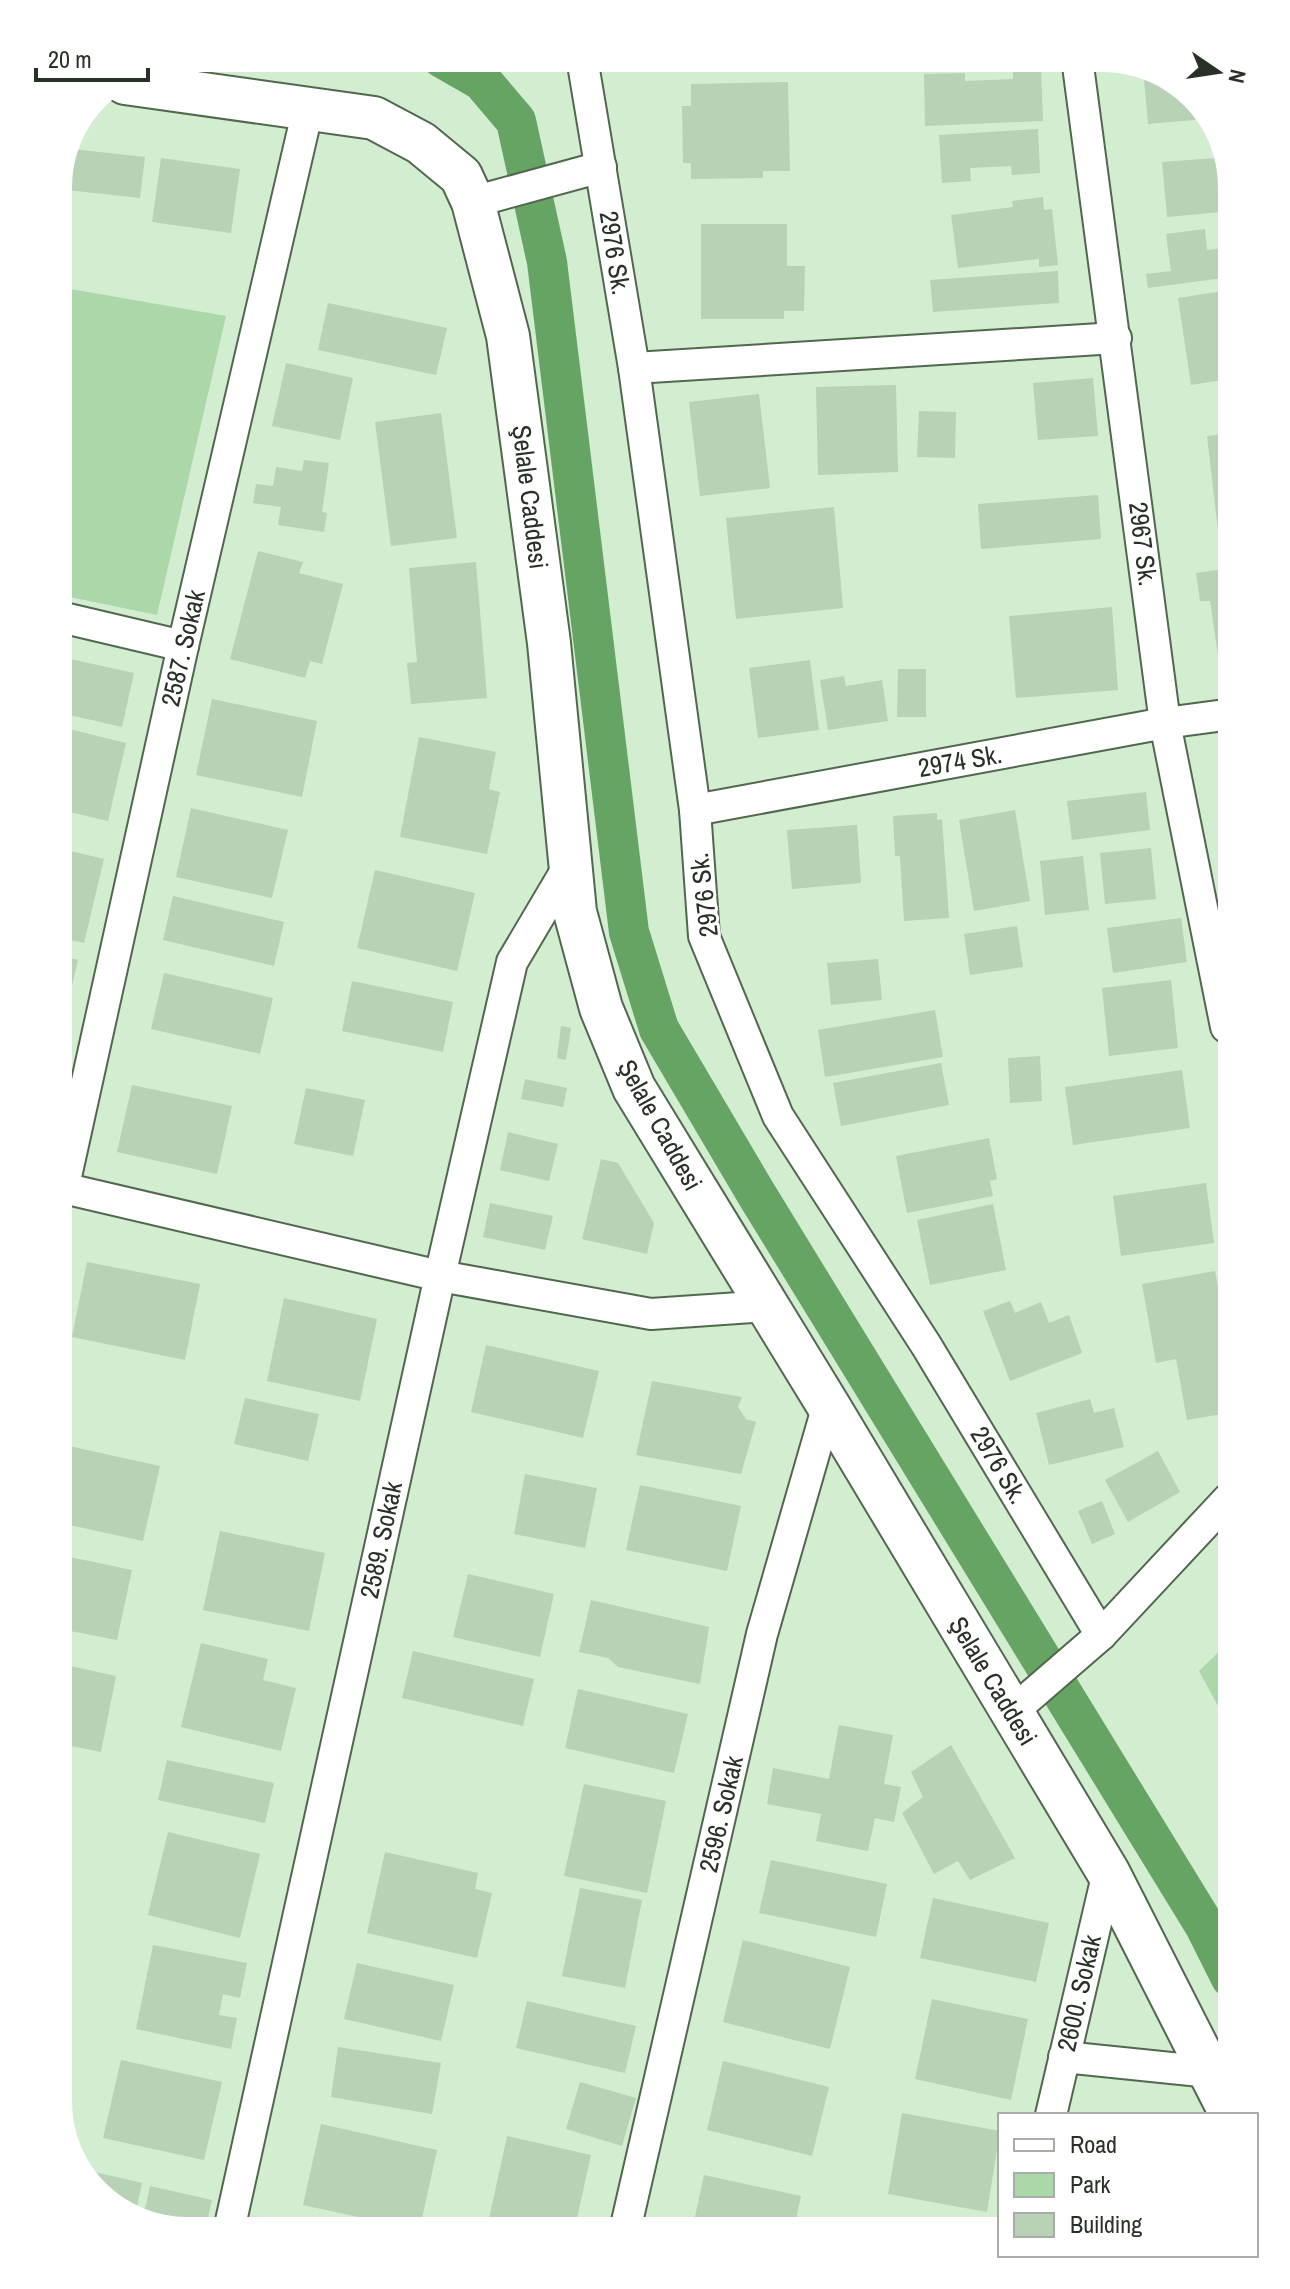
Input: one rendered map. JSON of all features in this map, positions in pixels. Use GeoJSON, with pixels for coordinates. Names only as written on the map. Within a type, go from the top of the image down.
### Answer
{"type":"FeatureCollection","features":[{"type":"Feature","properties":{"kind":"street","name":"2976 Sk."},"geometry":{"type":"LineString","coordinates":[[583,72],[587,171],[634,368],[695,810],[704,936],[778,1116],[926,1345],[1101,1635]]}},
{"type":"Feature","properties":{"kind":"street","name":"2967 Sk."},"geometry":{"type":"LineString","coordinates":[[1079,72],[1165,723],[1218,987]]}},
{"type":"Feature","properties":{"kind":"street","name":"Şelale Caddesi"},"geometry":{"type":"LineString","coordinates":[[135,84],[374,118],[421,143],[461,176],[473,202],[508,336],[549,643],[575,912],[601,1008],[634,1088],[1108,1872],[1218,2088]]}},
{"type":"Feature","properties":{"kind":"street","name":"2587. Sokak"},"geometry":{"type":"LineString","coordinates":[[72,1148],[183,646],[308,109]]}},
{"type":"Feature","properties":{"kind":"street"},"geometry":{"type":"LineString","coordinates":[[473,202],[587,171]]}},
{"type":"Feature","properties":{"kind":"street"},"geometry":{"type":"LineString","coordinates":[[634,368],[1116,338]]}},
{"type":"Feature","properties":{"kind":"street"},"geometry":{"type":"LineString","coordinates":[[72,620],[183,646]]}},
{"type":"Feature","properties":{"kind":"street","name":"2974 Sk."},"geometry":{"type":"LineString","coordinates":[[695,810],[1165,723],[1218,716]]}},
{"type":"Feature","properties":{"kind":"street","name":"2589. Sokak"},"geometry":{"type":"LineString","coordinates":[[232,2217],[512,962],[570,864]]}},
{"type":"Feature","properties":{"kind":"street"},"geometry":{"type":"LineString","coordinates":[[72,1191],[440,1276],[651,1314],[767,1306]]}},
{"type":"Feature","properties":{"kind":"street","name":"2596. Sokak"},"geometry":{"type":"LineString","coordinates":[[628,2217],[762,1634],[828,1405]]}},
{"type":"Feature","properties":{"kind":"street"},"geometry":{"type":"LineString","coordinates":[[1012,1712],[1101,1635],[1218,1510]]}},
{"type":"Feature","properties":{"kind":"street","name":"2600. Sokak"},"geometry":{"type":"LineString","coordinates":[[1051,2113],[1108,1872]]}},
{"type":"Feature","properties":{"kind":"street"},"geometry":{"type":"LineString","coordinates":[[1064,2057],[1210,2072]]}},
{"type":"Feature","properties":{"kind":"green space"},"geometry":{"type":"Polygon","coordinates":[[[72,289],[226,316],[157,615],[72,597],[72,289]]]}},
{"type":"Feature","properties":{"kind":"green space"},"geometry":{"type":"Polygon","coordinates":[[[1218,1653],[1218,1706],[1199,1671],[1218,1653]]]}},
{"type":"Feature","properties":{"kind":"building"},"geometry":{"type":"Polygon","coordinates":[[[1013,72],[1041,72],[1043,121],[925,126],[924,74],[965,73],[965,81],[1013,79],[1013,72]]]}},
{"type":"Feature","properties":{"kind":"building"},"geometry":{"type":"Polygon","coordinates":[[[1145,80],[1178,101],[1178,112],[1189,112],[1196,120],[1148,124],[1145,80]]]}},
{"type":"Feature","properties":{"kind":"building"},"geometry":{"type":"Polygon","coordinates":[[[788,82],[790,171],[763,171],[763,178],[691,179],[691,163],[683,163],[682,106],[691,106],[691,84],[788,82]]]}},
{"type":"Feature","properties":{"kind":"building"},"geometry":{"type":"Polygon","coordinates":[[[1038,129],[1040,173],[1012,175],[1011,166],[970,168],[971,181],[942,183],[939,135],[1038,129]]]}},
{"type":"Feature","properties":{"kind":"building"},"geometry":{"type":"Polygon","coordinates":[[[79,150],[145,157],[140,198],[72,191],[79,150]]]}},
{"type":"Feature","properties":{"kind":"building"},"geometry":{"type":"Polygon","coordinates":[[[161,158],[240,169],[231,233],[152,222],[161,158]]]}},
{"type":"Feature","properties":{"kind":"building"},"geometry":{"type":"Polygon","coordinates":[[[1214,158],[1218,212],[1167,217],[1162,162],[1214,158]]]}},
{"type":"Feature","properties":{"kind":"building"},"geometry":{"type":"Polygon","coordinates":[[[1043,197],[1044,210],[1052,209],[1058,265],[1039,267],[1039,259],[958,268],[951,215],[1013,207],[1012,201],[1043,197]]]}},
{"type":"Feature","properties":{"kind":"building"},"geometry":{"type":"Polygon","coordinates":[[[701,224],[787,224],[787,266],[805,266],[804,311],[784,311],[784,319],[701,319],[701,224]]]}},
{"type":"Feature","properties":{"kind":"building"},"geometry":{"type":"Polygon","coordinates":[[[1205,229],[1207,250],[1218,249],[1218,279],[1148,288],[1146,274],[1171,271],[1166,234],[1205,229]]]}},
{"type":"Feature","properties":{"kind":"building"},"geometry":{"type":"Polygon","coordinates":[[[1058,271],[1059,303],[933,312],[930,280],[1058,271]]]}},
{"type":"Feature","properties":{"kind":"building"},"geometry":{"type":"Polygon","coordinates":[[[1218,292],[1218,381],[1191,385],[1178,298],[1218,292]]]}},
{"type":"Feature","properties":{"kind":"building"},"geometry":{"type":"Polygon","coordinates":[[[328,303],[447,328],[436,375],[318,350],[328,303]]]}},
{"type":"Feature","properties":{"kind":"building"},"geometry":{"type":"Polygon","coordinates":[[[286,363],[353,378],[340,440],[272,426],[286,363]]]}},
{"type":"Feature","properties":{"kind":"building"},"geometry":{"type":"Polygon","coordinates":[[[1093,378],[1098,436],[1038,440],[1033,383],[1093,378]]]}},
{"type":"Feature","properties":{"kind":"building"},"geometry":{"type":"Polygon","coordinates":[[[896,385],[898,472],[818,475],[816,387],[896,385]]]}},
{"type":"Feature","properties":{"kind":"building"},"geometry":{"type":"Polygon","coordinates":[[[759,394],[770,488],[700,496],[689,402],[759,394]]]}},
{"type":"Feature","properties":{"kind":"building"},"geometry":{"type":"Polygon","coordinates":[[[919,411],[956,412],[955,458],[917,457],[919,411]]]}},
{"type":"Feature","properties":{"kind":"building"},"geometry":{"type":"Polygon","coordinates":[[[441,413],[457,538],[391,546],[375,422],[441,413]]]}},
{"type":"Feature","properties":{"kind":"building"},"geometry":{"type":"Polygon","coordinates":[[[1218,435],[1218,531],[1207,436],[1218,435]]]}},
{"type":"Feature","properties":{"kind":"building"},"geometry":{"type":"Polygon","coordinates":[[[304,460],[329,463],[322,512],[327,513],[324,532],[278,525],[281,507],[253,503],[256,484],[273,486],[276,467],[302,471],[304,460]]]}},
{"type":"Feature","properties":{"kind":"building"},"geometry":{"type":"Polygon","coordinates":[[[1098,495],[1101,539],[981,549],[978,504],[1098,495]]]}},
{"type":"Feature","properties":{"kind":"building"},"geometry":{"type":"Polygon","coordinates":[[[834,507],[843,608],[736,619],[726,518],[834,507]]]}},
{"type":"Feature","properties":{"kind":"building"},"geometry":{"type":"Polygon","coordinates":[[[258,551],[303,562],[299,573],[343,584],[322,664],[310,661],[305,678],[230,659],[258,551]]]}},
{"type":"Feature","properties":{"kind":"building"},"geometry":{"type":"Polygon","coordinates":[[[476,562],[487,698],[411,704],[407,663],[417,662],[409,568],[476,562]]]}},
{"type":"Feature","properties":{"kind":"building"},"geometry":{"type":"Polygon","coordinates":[[[1218,570],[1218,656],[1210,601],[1200,601],[1196,573],[1218,570]]]}},
{"type":"Feature","properties":{"kind":"building"},"geometry":{"type":"Polygon","coordinates":[[[1112,607],[1118,690],[1016,698],[1009,616],[1112,607]]]}},
{"type":"Feature","properties":{"kind":"building"},"geometry":{"type":"Polygon","coordinates":[[[72,659],[134,673],[122,727],[72,716],[72,659]]]}},
{"type":"Feature","properties":{"kind":"building"},"geometry":{"type":"Polygon","coordinates":[[[810,660],[819,730],[758,738],[749,668],[810,660]]]}},
{"type":"Feature","properties":{"kind":"building"},"geometry":{"type":"Polygon","coordinates":[[[898,669],[926,669],[926,717],[897,717],[898,669]]]}},
{"type":"Feature","properties":{"kind":"building"},"geometry":{"type":"Polygon","coordinates":[[[844,676],[846,686],[882,680],[888,721],[828,730],[820,680],[844,676]]]}},
{"type":"Feature","properties":{"kind":"building"},"geometry":{"type":"Polygon","coordinates":[[[212,699],[317,721],[302,797],[196,775],[212,699]]]}},
{"type":"Feature","properties":{"kind":"building"},"geometry":{"type":"Polygon","coordinates":[[[72,730],[126,743],[108,821],[72,813],[72,730]]]}},
{"type":"Feature","properties":{"kind":"building"},"geometry":{"type":"Polygon","coordinates":[[[419,737],[496,752],[489,789],[500,792],[487,854],[400,837],[419,737]]]}},
{"type":"Feature","properties":{"kind":"building"},"geometry":{"type":"Polygon","coordinates":[[[1146,792],[1150,830],[1072,840],[1067,801],[1146,792]]]}},
{"type":"Feature","properties":{"kind":"building"},"geometry":{"type":"Polygon","coordinates":[[[191,808],[288,830],[272,898],[176,877],[191,808]]]}},
{"type":"Feature","properties":{"kind":"building"},"geometry":{"type":"Polygon","coordinates":[[[1015,810],[1030,901],[974,911],[959,820],[1015,810]]]}},
{"type":"Feature","properties":{"kind":"building"},"geometry":{"type":"Polygon","coordinates":[[[937,813],[937,820],[942,819],[949,918],[904,921],[900,856],[895,856],[893,816],[937,813]]]}},
{"type":"Feature","properties":{"kind":"building"},"geometry":{"type":"Polygon","coordinates":[[[857,825],[861,883],[792,889],[787,830],[857,825]]]}},
{"type":"Feature","properties":{"kind":"building"},"geometry":{"type":"Polygon","coordinates":[[[1151,848],[1156,899],[1105,904],[1100,853],[1151,848]]]}},
{"type":"Feature","properties":{"kind":"building"},"geometry":{"type":"Polygon","coordinates":[[[72,851],[104,859],[84,943],[72,940],[72,851]]]}},
{"type":"Feature","properties":{"kind":"building"},"geometry":{"type":"Polygon","coordinates":[[[1083,856],[1089,910],[1045,915],[1040,861],[1083,856]]]}},
{"type":"Feature","properties":{"kind":"building"},"geometry":{"type":"Polygon","coordinates":[[[375,870],[475,893],[457,971],[357,948],[375,870]]]}},
{"type":"Feature","properties":{"kind":"building"},"geometry":{"type":"Polygon","coordinates":[[[173,896],[284,922],[274,966],[163,940],[173,896]]]}},
{"type":"Feature","properties":{"kind":"building"},"geometry":{"type":"Polygon","coordinates":[[[1181,918],[1187,962],[1113,973],[1107,928],[1181,918]]]}},
{"type":"Feature","properties":{"kind":"building"},"geometry":{"type":"Polygon","coordinates":[[[1017,926],[1023,967],[970,975],[964,934],[1017,926]]]}},
{"type":"Feature","properties":{"kind":"building"},"geometry":{"type":"Polygon","coordinates":[[[72,958],[78,960],[72,986],[72,958]]]}},
{"type":"Feature","properties":{"kind":"building"},"geometry":{"type":"Polygon","coordinates":[[[878,959],[882,1000],[831,1005],[827,963],[878,959]]]}},
{"type":"Feature","properties":{"kind":"building"},"geometry":{"type":"Polygon","coordinates":[[[164,973],[273,998],[260,1054],[151,1029],[164,973]]]}},
{"type":"Feature","properties":{"kind":"building"},"geometry":{"type":"Polygon","coordinates":[[[1171,980],[1178,1048],[1109,1056],[1102,988],[1171,980]]]}},
{"type":"Feature","properties":{"kind":"building"},"geometry":{"type":"Polygon","coordinates":[[[352,981],[453,1002],[443,1052],[342,1031],[352,981]]]}},
{"type":"Feature","properties":{"kind":"building"},"geometry":{"type":"Polygon","coordinates":[[[935,1010],[943,1057],[825,1077],[818,1030],[935,1010]]]}},
{"type":"Feature","properties":{"kind":"building"},"geometry":{"type":"Polygon","coordinates":[[[561,1026],[571,1028],[566,1060],[557,1058],[561,1026]]]}},
{"type":"Feature","properties":{"kind":"building"},"geometry":{"type":"Polygon","coordinates":[[[1040,1056],[1042,1101],[1010,1103],[1008,1058],[1040,1056]]]}},
{"type":"Feature","properties":{"kind":"building"},"geometry":{"type":"Polygon","coordinates":[[[941,1063],[949,1105],[841,1126],[833,1083],[941,1063]]]}},
{"type":"Feature","properties":{"kind":"building"},"geometry":{"type":"Polygon","coordinates":[[[1182,1070],[1190,1128],[1073,1145],[1065,1087],[1182,1070]]]}},
{"type":"Feature","properties":{"kind":"building"},"geometry":{"type":"Polygon","coordinates":[[[525,1079],[567,1088],[563,1107],[521,1099],[525,1079]]]}},
{"type":"Feature","properties":{"kind":"building"},"geometry":{"type":"Polygon","coordinates":[[[132,1085],[232,1106],[217,1174],[117,1152],[132,1085]]]}},
{"type":"Feature","properties":{"kind":"building"},"geometry":{"type":"Polygon","coordinates":[[[306,1088],[365,1100],[353,1156],[294,1144],[306,1088]]]}},
{"type":"Feature","properties":{"kind":"building"},"geometry":{"type":"Polygon","coordinates":[[[508,1132],[558,1144],[549,1181],[500,1170],[508,1132]]]}},
{"type":"Feature","properties":{"kind":"building"},"geometry":{"type":"Polygon","coordinates":[[[989,1138],[997,1179],[990,1181],[993,1196],[907,1213],[896,1156],[989,1138]]]}},
{"type":"Feature","properties":{"kind":"building"},"geometry":{"type":"Polygon","coordinates":[[[601,1159],[618,1163],[654,1223],[647,1254],[582,1239],[601,1159]]]}},
{"type":"Feature","properties":{"kind":"building"},"geometry":{"type":"Polygon","coordinates":[[[1206,1183],[1214,1243],[1121,1256],[1113,1196],[1206,1183]]]}},
{"type":"Feature","properties":{"kind":"building"},"geometry":{"type":"Polygon","coordinates":[[[490,1203],[553,1216],[545,1250],[483,1237],[490,1203]]]}},
{"type":"Feature","properties":{"kind":"building"},"geometry":{"type":"Polygon","coordinates":[[[993,1204],[1006,1270],[930,1285],[917,1220],[993,1204]]]}},
{"type":"Feature","properties":{"kind":"building"},"geometry":{"type":"Polygon","coordinates":[[[87,1262],[200,1284],[185,1360],[72,1337],[87,1262]]]}},
{"type":"Feature","properties":{"kind":"building"},"geometry":{"type":"Polygon","coordinates":[[[1215,1271],[1218,1287],[1218,1415],[1187,1420],[1176,1359],[1156,1363],[1142,1284],[1215,1271]]]}},
{"type":"Feature","properties":{"kind":"building"},"geometry":{"type":"Polygon","coordinates":[[[284,1298],[377,1319],[360,1401],[267,1381],[284,1298]]]}},
{"type":"Feature","properties":{"kind":"building"},"geometry":{"type":"Polygon","coordinates":[[[1010,1301],[1015,1313],[1041,1302],[1049,1323],[1069,1315],[1082,1353],[1010,1381],[983,1311],[1010,1301]]]}},
{"type":"Feature","properties":{"kind":"building"},"geometry":{"type":"Polygon","coordinates":[[[486,1345],[599,1371],[583,1438],[471,1412],[486,1345]]]}},
{"type":"Feature","properties":{"kind":"building"},"geometry":{"type":"Polygon","coordinates":[[[652,1381],[742,1397],[738,1407],[746,1419],[756,1422],[741,1474],[636,1455],[652,1381]]]}},
{"type":"Feature","properties":{"kind":"building"},"geometry":{"type":"Polygon","coordinates":[[[245,1398],[319,1414],[308,1461],[234,1444],[245,1398]]]}},
{"type":"Feature","properties":{"kind":"building"},"geometry":{"type":"Polygon","coordinates":[[[1090,1399],[1094,1413],[1114,1408],[1124,1447],[1049,1465],[1036,1413],[1090,1399]]]}},
{"type":"Feature","properties":{"kind":"building"},"geometry":{"type":"Polygon","coordinates":[[[72,1447],[160,1466],[143,1541],[72,1526],[72,1447]]]}},
{"type":"Feature","properties":{"kind":"building"},"geometry":{"type":"Polygon","coordinates":[[[1158,1451],[1180,1492],[1128,1522],[1105,1480],[1158,1451]]]}},
{"type":"Feature","properties":{"kind":"building"},"geometry":{"type":"Polygon","coordinates":[[[525,1474],[597,1488],[585,1548],[514,1534],[525,1474]]]}},
{"type":"Feature","properties":{"kind":"building"},"geometry":{"type":"Polygon","coordinates":[[[640,1485],[741,1506],[727,1571],[626,1550],[640,1485]]]}},
{"type":"Feature","properties":{"kind":"building"},"geometry":{"type":"Polygon","coordinates":[[[1102,1501],[1115,1534],[1092,1544],[1078,1511],[1102,1501]]]}},
{"type":"Feature","properties":{"kind":"building"},"geometry":{"type":"Polygon","coordinates":[[[220,1531],[325,1553],[309,1631],[203,1610],[220,1531]]]}},
{"type":"Feature","properties":{"kind":"building"},"geometry":{"type":"Polygon","coordinates":[[[72,1557],[132,1570],[117,1640],[72,1631],[72,1557]]]}},
{"type":"Feature","properties":{"kind":"building"},"geometry":{"type":"Polygon","coordinates":[[[468,1574],[554,1594],[540,1657],[453,1637],[468,1574]]]}},
{"type":"Feature","properties":{"kind":"building"},"geometry":{"type":"Polygon","coordinates":[[[591,1600],[709,1627],[700,1684],[618,1667],[608,1658],[579,1652],[591,1600]]]}},
{"type":"Feature","properties":{"kind":"building"},"geometry":{"type":"Polygon","coordinates":[[[201,1643],[268,1659],[263,1680],[296,1688],[281,1751],[181,1727],[201,1643]]]}},
{"type":"Feature","properties":{"kind":"building"},"geometry":{"type":"Polygon","coordinates":[[[413,1651],[534,1679],[523,1726],[402,1698],[413,1651]]]}},
{"type":"Feature","properties":{"kind":"building"},"geometry":{"type":"Polygon","coordinates":[[[72,1666],[116,1676],[101,1752],[72,1746],[72,1666]]]}},
{"type":"Feature","properties":{"kind":"building"},"geometry":{"type":"Polygon","coordinates":[[[578,1689],[688,1714],[674,1773],[565,1748],[578,1689]]]}},
{"type":"Feature","properties":{"kind":"building"},"geometry":{"type":"Polygon","coordinates":[[[839,1725],[893,1735],[884,1784],[901,1787],[894,1822],[875,1818],[868,1851],[816,1841],[821,1814],[767,1804],[773,1768],[829,1779],[839,1725]]]}},
{"type":"Feature","properties":{"kind":"building"},"geometry":{"type":"Polygon","coordinates":[[[951,1745],[1015,1858],[970,1880],[958,1861],[934,1874],[902,1813],[923,1797],[911,1772],[951,1745]]]}},
{"type":"Feature","properties":{"kind":"building"},"geometry":{"type":"Polygon","coordinates":[[[167,1760],[274,1783],[265,1823],[158,1800],[167,1760]]]}},
{"type":"Feature","properties":{"kind":"building"},"geometry":{"type":"Polygon","coordinates":[[[584,1784],[666,1801],[647,1893],[564,1876],[584,1784]]]}},
{"type":"Feature","properties":{"kind":"building"},"geometry":{"type":"Polygon","coordinates":[[[168,1832],[260,1854],[240,1938],[148,1915],[168,1832]]]}},
{"type":"Feature","properties":{"kind":"building"},"geometry":{"type":"Polygon","coordinates":[[[385,1852],[478,1873],[475,1889],[492,1893],[477,1958],[367,1933],[385,1852]]]}},
{"type":"Feature","properties":{"kind":"building"},"geometry":{"type":"Polygon","coordinates":[[[771,1860],[887,1884],[876,1937],[759,1913],[771,1860]]]}},
{"type":"Feature","properties":{"kind":"building"},"geometry":{"type":"Polygon","coordinates":[[[580,1888],[642,1900],[625,1988],[562,1976],[580,1888]]]}},
{"type":"Feature","properties":{"kind":"building"},"geometry":{"type":"Polygon","coordinates":[[[933,1898],[1049,1923],[1036,1982],[920,1958],[933,1898]]]}},
{"type":"Feature","properties":{"kind":"building"},"geometry":{"type":"Polygon","coordinates":[[[743,1940],[850,1967],[830,2049],[723,2022],[743,1940]]]}},
{"type":"Feature","properties":{"kind":"building"},"geometry":{"type":"Polygon","coordinates":[[[153,1945],[247,1963],[240,1998],[223,1994],[219,2015],[237,2018],[231,2049],[136,2029],[153,1945]]]}},
{"type":"Feature","properties":{"kind":"building"},"geometry":{"type":"Polygon","coordinates":[[[357,1963],[454,1985],[441,2041],[344,2019],[357,1963]]]}},
{"type":"Feature","properties":{"kind":"building"},"geometry":{"type":"Polygon","coordinates":[[[932,1999],[1028,2019],[1011,2100],[915,2079],[932,1999]]]}},
{"type":"Feature","properties":{"kind":"building"},"geometry":{"type":"Polygon","coordinates":[[[527,2001],[636,2026],[625,2073],[516,2048],[527,2001]]]}},
{"type":"Feature","properties":{"kind":"building"},"geometry":{"type":"Polygon","coordinates":[[[338,2047],[441,2063],[432,2114],[331,2097],[338,2047]]]}},
{"type":"Feature","properties":{"kind":"building"},"geometry":{"type":"Polygon","coordinates":[[[121,2060],[222,2082],[204,2160],[103,2138],[121,2060]]]}},
{"type":"Feature","properties":{"kind":"building"},"geometry":{"type":"Polygon","coordinates":[[[723,2061],[829,2087],[812,2156],[707,2130],[723,2061]]]}},
{"type":"Feature","properties":{"kind":"building"},"geometry":{"type":"Polygon","coordinates":[[[580,2082],[636,2098],[622,2146],[566,2129],[580,2082]]]}},
{"type":"Feature","properties":{"kind":"building"},"geometry":{"type":"Polygon","coordinates":[[[902,2113],[998,2131],[987,2212],[888,2194],[902,2113]]]}},
{"type":"Feature","properties":{"kind":"building"},"geometry":{"type":"Polygon","coordinates":[[[321,2124],[437,2150],[422,2217],[358,2217],[303,2205],[321,2124]]]}},
{"type":"Feature","properties":{"kind":"building"},"geometry":{"type":"Polygon","coordinates":[[[507,2136],[591,2155],[577,2217],[489,2217],[507,2136]]]}},
{"type":"Feature","properties":{"kind":"building"},"geometry":{"type":"Polygon","coordinates":[[[96,2172],[142,2183],[137,2206],[111,2189],[96,2172]]]}},
{"type":"Feature","properties":{"kind":"building"},"geometry":{"type":"Polygon","coordinates":[[[704,2175],[801,2196],[797,2217],[695,2217],[704,2175]]]}},
{"type":"Feature","properties":{"kind":"building"},"geometry":{"type":"Polygon","coordinates":[[[150,2186],[212,2200],[208,2217],[179,2217],[145,2209],[150,2186]]]}},
{"type":"Feature","properties":{"kind":"waterway"},"geometry":{"type":"LineString","coordinates":[[466,72],[482,81],[516,121],[547,262],[629,932],[659,1029],[1218,1952]]}}]}
